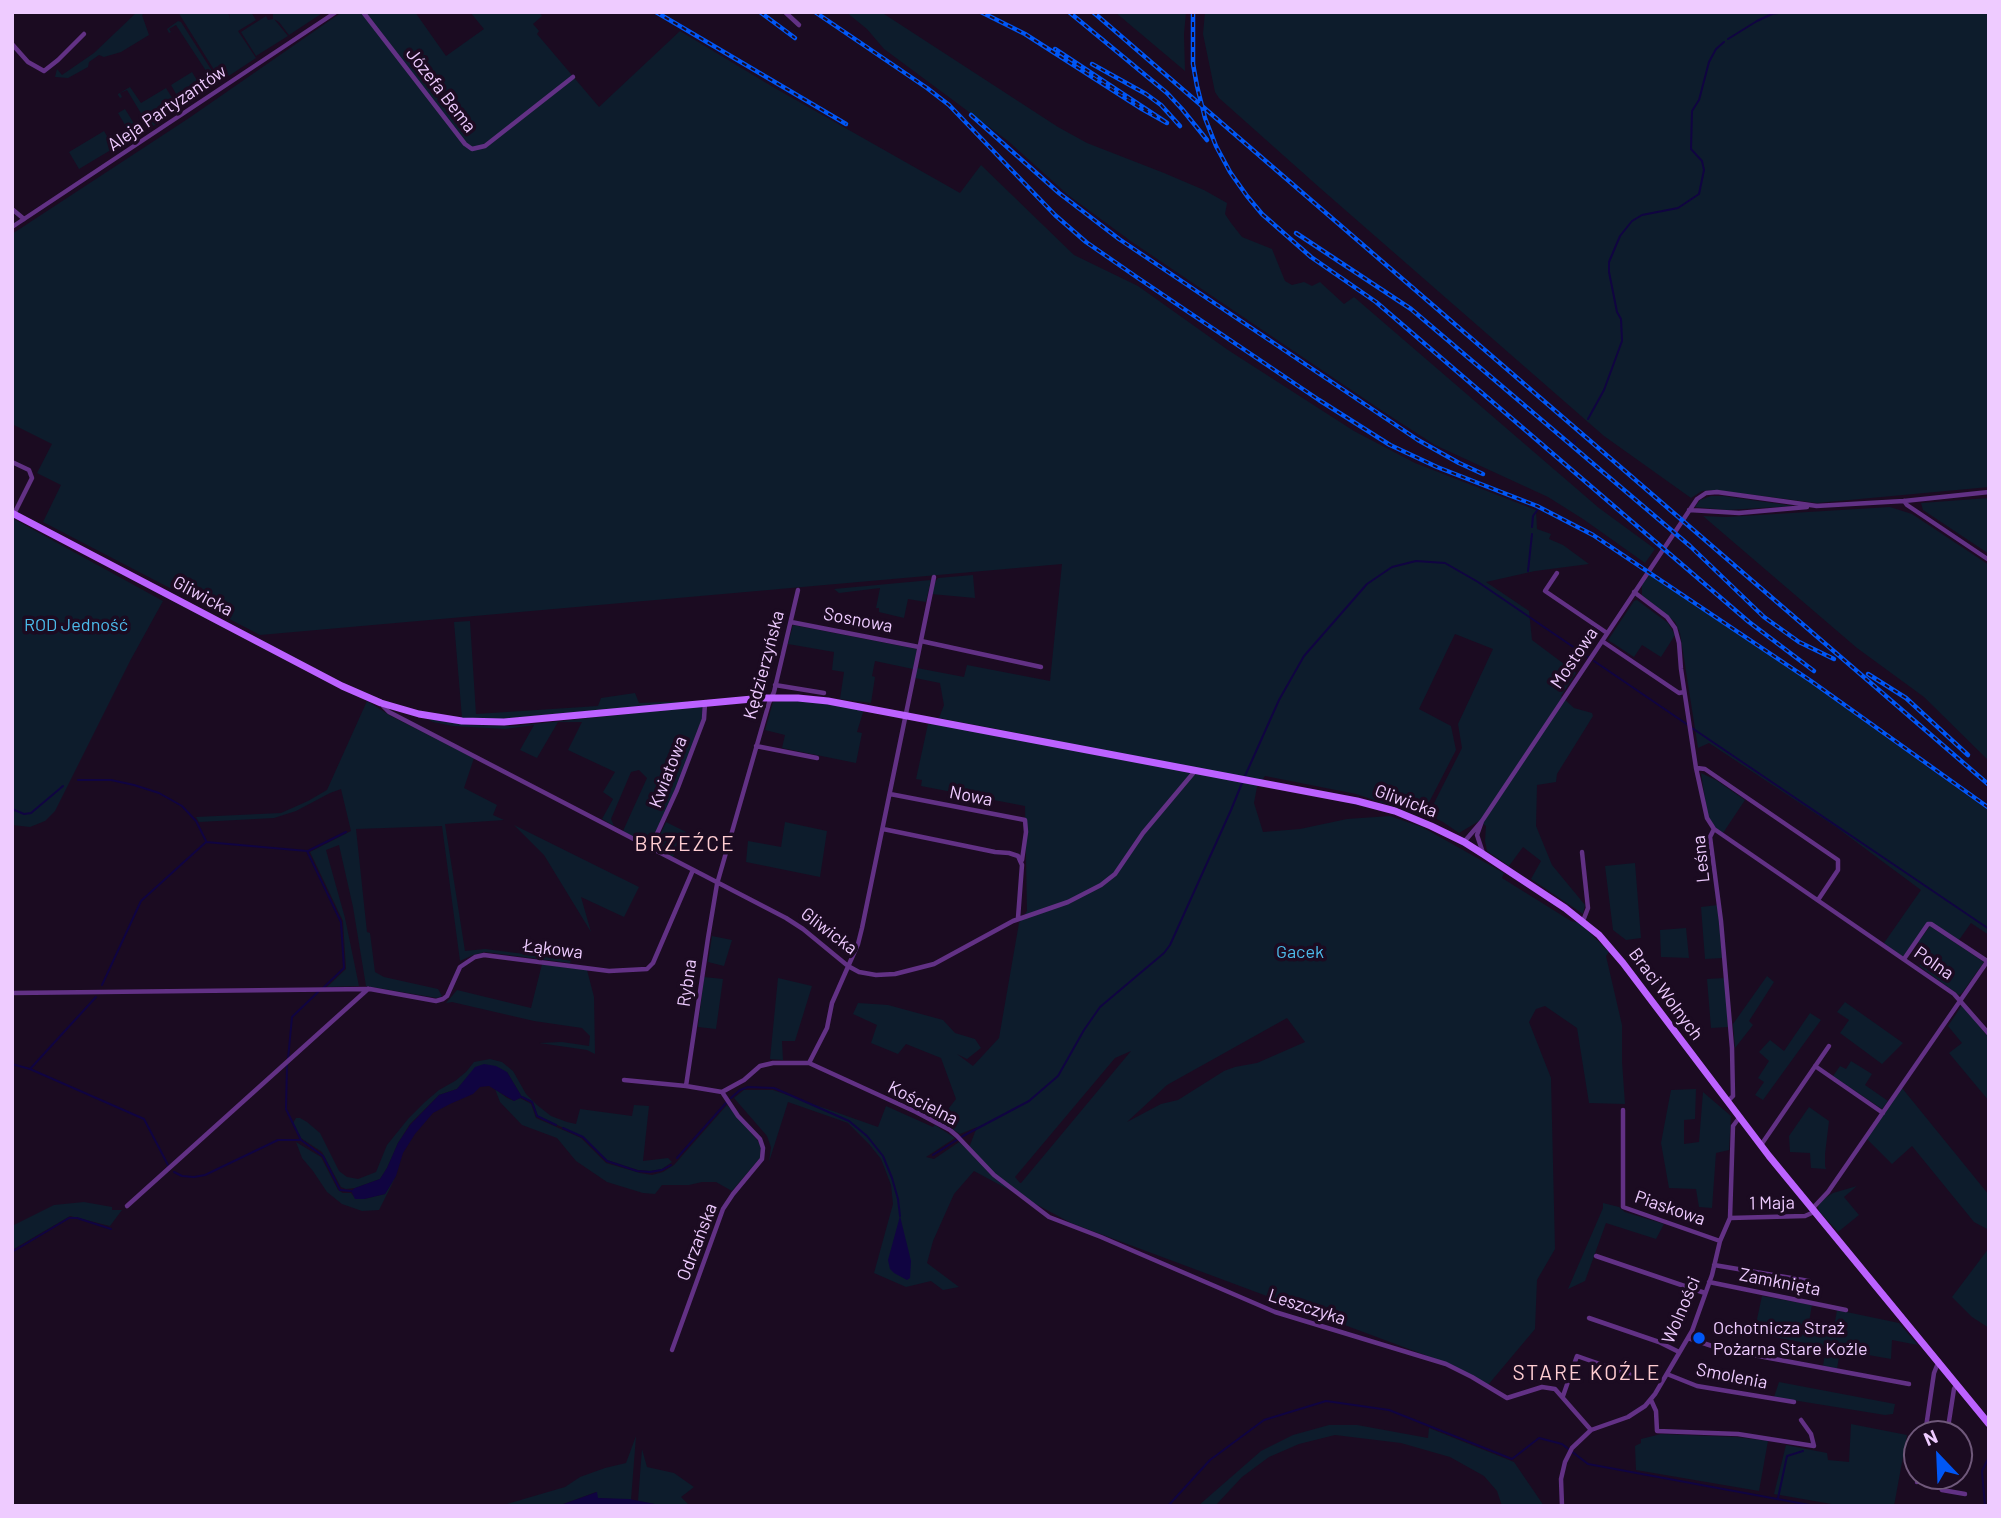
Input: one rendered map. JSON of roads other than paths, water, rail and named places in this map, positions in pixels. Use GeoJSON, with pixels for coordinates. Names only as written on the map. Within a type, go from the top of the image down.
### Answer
{"type":"FeatureCollection","features":[{"type":"Feature","properties":{"kind":"main road","name":"Gliwicka"},"geometry":{"type":"LineString","coordinates":[[13,514],[319,674],[381,703],[419,714],[462,721],[504,722],[771,698],[828,701],[1378,806],[1406,815],[1465,843],[1583,921]]}},
{"type":"Feature","properties":{"kind":"main road","name":"Braci Wolnych"},"geometry":{"type":"LineString","coordinates":[[1583,921],[1613,950],[1760,1145],[1986,1418]]}},
{"type":"Feature","properties":{"kind":"street","name":"Aleja Partyzantów"},"geometry":{"type":"LineString","coordinates":[[12,227],[336,12]]}},
{"type":"Feature","properties":{"kind":"street","name":"Józefa Bema"},"geometry":{"type":"LineString","coordinates":[[363,12],[465,144],[472,149],[485,146],[573,77]]}},
{"type":"Feature","properties":{"kind":"street"},"geometry":{"type":"LineString","coordinates":[[785,12],[799,25]]}},
{"type":"Feature","properties":{"kind":"street"},"geometry":{"type":"LineString","coordinates":[[12,44],[28,62],[44,71],[58,61],[84,34]]}},
{"type":"Feature","properties":{"kind":"street"},"geometry":{"type":"LineString","coordinates":[[12,209],[24,219]]}},
{"type":"Feature","properties":{"kind":"street"},"geometry":{"type":"LineString","coordinates":[[12,461],[29,470],[32,478],[13,514]]}},
{"type":"Feature","properties":{"kind":"street","name":"Mostowa"},"geometry":{"type":"LineString","coordinates":[[1465,843],[1701,496],[1711,492],[1816,506]]}},
{"type":"Feature","properties":{"kind":"street","name":"Mostowa"},"geometry":{"type":"LineString","coordinates":[[1689,510],[1739,513],[1989,492]]}},
{"type":"Feature","properties":{"kind":"street"},"geometry":{"type":"LineString","coordinates":[[1904,501],[1989,560]]}},
{"type":"Feature","properties":{"kind":"street"},"geometry":{"type":"LineString","coordinates":[[1557,573],[1545,591],[1607,633]]}},
{"type":"Feature","properties":{"kind":"street"},"geometry":{"type":"LineString","coordinates":[[624,1080],[686,1086],[722,1093],[744,1080],[760,1066],[773,1063],[809,1063],[827,1028],[832,1003],[858,944],[934,577]]}},
{"type":"Feature","properties":{"kind":"street","name":"Kędzierzyńska"},"geometry":{"type":"LineString","coordinates":[[717,884],[775,685],[798,590]]}},
{"type":"Feature","properties":{"kind":"street","name":"Leśna"},"geometry":{"type":"LineString","coordinates":[[1634,593],[1667,617],[1675,628],[1696,768],[1707,818],[1714,829],[1709,836],[1720,910],[1732,1048],[1733,1096],[1728,1101]]}},
{"type":"Feature","properties":{"kind":"street","name":"Sosnowa"},"geometry":{"type":"LineString","coordinates":[[791,622],[920,644]]}},
{"type":"Feature","properties":{"kind":"street"},"geometry":{"type":"LineString","coordinates":[[1602,641],[1679,693],[1684,692]]}},
{"type":"Feature","properties":{"kind":"street"},"geometry":{"type":"LineString","coordinates":[[920,644],[1041,667]]}},
{"type":"Feature","properties":{"kind":"street"},"geometry":{"type":"LineString","coordinates":[[775,685],[824,693]]}},
{"type":"Feature","properties":{"kind":"street","name":"Gliwicka"},"geometry":{"type":"LineString","coordinates":[[381,703],[389,712],[794,923],[848,966],[859,972],[876,975],[895,974],[934,964],[1018,918],[1086,894],[1115,874],[1143,833],[1195,770]]}},
{"type":"Feature","properties":{"kind":"street","name":"Kwiatowa"},"geometry":{"type":"LineString","coordinates":[[650,849],[695,743],[704,719],[705,703]]}},
{"type":"Feature","properties":{"kind":"street"},"geometry":{"type":"LineString","coordinates":[[415,725],[419,714]]}},
{"type":"Feature","properties":{"kind":"street","name":"Kędzierzyńska"},"geometry":{"type":"LineString","coordinates":[[757,746],[817,758]]}},
{"type":"Feature","properties":{"kind":"street"},"geometry":{"type":"LineString","coordinates":[[1696,768],[1705,769],[1838,860],[1838,870],[1818,900]]}},
{"type":"Feature","properties":{"kind":"street","name":"Nowa"},"geometry":{"type":"LineString","coordinates":[[890,794],[1025,820],[1018,918]]}},
{"type":"Feature","properties":{"kind":"street","name":"Mostowa"},"geometry":{"type":"LineString","coordinates":[[1477,835],[1482,821]]}},
{"type":"Feature","properties":{"kind":"street"},"geometry":{"type":"LineString","coordinates":[[883,829],[1009,853],[1018,856],[1022,861]]}},
{"type":"Feature","properties":{"kind":"street","name":"Polna"},"geometry":{"type":"LineString","coordinates":[[1714,829],[1961,1000],[1813,1210]]}},
{"type":"Feature","properties":{"kind":"street"},"geometry":{"type":"LineString","coordinates":[[1465,843],[1471,842],[1477,835]]}},
{"type":"Feature","properties":{"kind":"street"},"geometry":{"type":"LineString","coordinates":[[1477,835],[1483,854]]}},
{"type":"Feature","properties":{"kind":"street"},"geometry":{"type":"LineString","coordinates":[[1009,853],[1024,843]]}},
{"type":"Feature","properties":{"kind":"street"},"geometry":{"type":"LineString","coordinates":[[1582,852],[1588,908],[1583,921]]}},
{"type":"Feature","properties":{"kind":"street","name":"Łąkowa"},"geometry":{"type":"LineString","coordinates":[[369,989],[436,1001],[443,999],[450,991],[460,967],[475,957],[484,955],[609,971],[647,970],[653,964],[693,870]]}},
{"type":"Feature","properties":{"kind":"street","name":"Rybna"},"geometry":{"type":"LineString","coordinates":[[686,1086],[717,884]]}},
{"type":"Feature","properties":{"kind":"street"},"geometry":{"type":"LineString","coordinates":[[1020,907],[1029,915]]}},
{"type":"Feature","properties":{"kind":"street"},"geometry":{"type":"LineString","coordinates":[[1903,959],[1931,923],[1988,960],[1961,1000],[1989,1034]]}},
{"type":"Feature","properties":{"kind":"street"},"geometry":{"type":"LineString","coordinates":[[12,993],[369,989]]}},
{"type":"Feature","properties":{"kind":"street"},"geometry":{"type":"LineString","coordinates":[[127,1206],[369,989]]}},
{"type":"Feature","properties":{"kind":"street"},"geometry":{"type":"LineString","coordinates":[[1760,1145],[1829,1046]]}},
{"type":"Feature","properties":{"kind":"street","name":"Kościelna"},"geometry":{"type":"LineString","coordinates":[[809,1063],[916,1112],[959,1138],[994,1175],[1043,1214]]}},
{"type":"Feature","properties":{"kind":"street"},"geometry":{"type":"LineString","coordinates":[[1815,1066],[1883,1113]]}},
{"type":"Feature","properties":{"kind":"street","name":"Odrzańska"},"geometry":{"type":"LineString","coordinates":[[671,1350],[723,1209],[762,1159],[760,1139],[722,1093]]}},
{"type":"Feature","properties":{"kind":"street","name":"Piaskowa"},"geometry":{"type":"LineString","coordinates":[[1623,1110],[1623,1207],[1720,1241]]}},
{"type":"Feature","properties":{"kind":"street","name":"Wolności"},"geometry":{"type":"LineString","coordinates":[[1562,1506],[1561,1479],[1571,1451],[1591,1430],[1628,1417],[1645,1406],[1688,1338],[1730,1218],[1733,1126],[1740,1117]]}},
{"type":"Feature","properties":{"kind":"street","name":"1 Maja"},"geometry":{"type":"LineString","coordinates":[[1730,1218],[1805,1216],[1813,1210]]}},
{"type":"Feature","properties":{"kind":"street","name":"Leszczyka"},"geometry":{"type":"LineString","coordinates":[[1043,1214],[1275,1312],[1446,1364],[1507,1398],[1545,1387],[1555,1389],[1563,1396]]}},
{"type":"Feature","properties":{"kind":"street"},"geometry":{"type":"LineString","coordinates":[[1596,1256],[1705,1293]]}},
{"type":"Feature","properties":{"kind":"street"},"geometry":{"type":"LineString","coordinates":[[1714,1265],[1809,1281]]}},
{"type":"Feature","properties":{"kind":"street","name":"Zamknięta"},"geometry":{"type":"LineString","coordinates":[[1709,1282],[1846,1310]]}},
{"type":"Feature","properties":{"kind":"street"},"geometry":{"type":"LineString","coordinates":[[1589,1318],[1659,1342],[1679,1352]]}},
{"type":"Feature","properties":{"kind":"street"},"geometry":{"type":"LineString","coordinates":[[1688,1338],[1721,1349],[1909,1384]]}},
{"type":"Feature","properties":{"kind":"street"},"geometry":{"type":"LineString","coordinates":[[1591,1430],[1563,1396],[1577,1356],[1637,1377]]}},
{"type":"Feature","properties":{"kind":"street"},"geometry":{"type":"LineString","coordinates":[[1926,1420],[1935,1367],[1939,1363]]}},
{"type":"Feature","properties":{"kind":"street","name":"Smolenia"},"geometry":{"type":"LineString","coordinates":[[1667,1374],[1697,1386],[1794,1402]]}},
{"type":"Feature","properties":{"kind":"street"},"geometry":{"type":"LineString","coordinates":[[1949,1420],[1957,1384]]}},
{"type":"Feature","properties":{"kind":"street"},"geometry":{"type":"LineString","coordinates":[[1651,1400],[1656,1411],[1657,1431],[1738,1434],[1814,1446],[1811,1434],[1801,1420]]}},
{"type":"Feature","properties":{"kind":"street"},"geometry":{"type":"LineString","coordinates":[[1942,1490],[1965,1494]]}},
{"type":"Feature","properties":{"kind":"waterway"},"geometry":{"type":"LineString","coordinates":[[1728,39],[1757,21],[1785,12]]}},
{"type":"Feature","properties":{"kind":"waterway"},"geometry":{"type":"LineString","coordinates":[[1588,419],[1604,390],[1622,341],[1621,319],[1617,312],[1609,262],[1620,236],[1632,221],[1642,215],[1678,208],[1699,194],[1704,170],[1702,161],[1691,149],[1692,111],[1699,100],[1709,62],[1716,49],[1724,42]]}},
{"type":"Feature","properties":{"kind":"waterway"},"geometry":{"type":"LineString","coordinates":[[1532,527],[1533,516],[1538,509]]}},
{"type":"Feature","properties":{"kind":"waterway"},"geometry":{"type":"LineString","coordinates":[[1528,571],[1532,534]]}},
{"type":"Feature","properties":{"kind":"waterway"},"geometry":{"type":"LineString","coordinates":[[1245,776],[1279,700],[1304,656],[1367,584],[1392,567],[1416,561],[1445,563],[1478,582],[1588,657]]}},
{"type":"Feature","properties":{"kind":"waterway"},"geometry":{"type":"LineString","coordinates":[[1594,661],[1688,725]]}},
{"type":"Feature","properties":{"kind":"waterway"},"geometry":{"type":"LineString","coordinates":[[1692,728],[1989,929]]}},
{"type":"Feature","properties":{"kind":"waterway"},"geometry":{"type":"LineString","coordinates":[[78,780],[111,780],[159,793],[182,806],[196,821],[206,841]]}},
{"type":"Feature","properties":{"kind":"waterway"},"geometry":{"type":"LineString","coordinates":[[933,1155],[1029,1101],[1058,1076],[1100,1007],[1164,953],[1170,945],[1242,783]]}},
{"type":"Feature","properties":{"kind":"waterway"},"geometry":{"type":"LineString","coordinates":[[12,809],[24,814],[31,813],[63,786]]}},
{"type":"Feature","properties":{"kind":"waterway"},"geometry":{"type":"LineString","coordinates":[[308,851],[346,832]]}},
{"type":"Feature","properties":{"kind":"waterway"},"geometry":{"type":"LineString","coordinates":[[102,985],[141,901],[206,842],[307,851],[341,922],[344,968],[323,988]]}},
{"type":"Feature","properties":{"kind":"waterway"},"geometry":{"type":"LineString","coordinates":[[288,1059],[292,1017],[318,992]]}},
{"type":"Feature","properties":{"kind":"waterway"},"geometry":{"type":"LineString","coordinates":[[31,1068],[96,997]]}},
{"type":"Feature","properties":{"kind":"waterway"},"geometry":{"type":"LineString","coordinates":[[12,1064],[30,1069],[144,1119],[168,1165]]}},
{"type":"Feature","properties":{"kind":"waterway"},"geometry":{"type":"LineString","coordinates":[[287,1064],[286,1109],[301,1140]]}},
{"type":"Feature","properties":{"kind":"waterway"},"geometry":{"type":"LineString","coordinates":[[731,1098],[748,1087],[774,1088],[849,1121],[867,1136],[883,1156],[898,1199],[900,1216]]}},
{"type":"Feature","properties":{"kind":"waterway"},"geometry":{"type":"LineString","coordinates":[[522,1097],[532,1102],[537,1116],[556,1125]]}},
{"type":"Feature","properties":{"kind":"waterway"},"geometry":{"type":"LineString","coordinates":[[677,1158],[726,1103]]}},
{"type":"Feature","properties":{"kind":"waterway"},"geometry":{"type":"LineString","coordinates":[[563,1128],[583,1137],[607,1161],[637,1171],[650,1172],[671,1165]]}},
{"type":"Feature","properties":{"kind":"waterway"},"geometry":{"type":"LineString","coordinates":[[174,1172],[182,1176],[205,1175],[278,1140],[301,1140],[323,1156],[340,1190],[351,1191]]}},
{"type":"Feature","properties":{"kind":"waterway"},"geometry":{"type":"LineString","coordinates":[[12,1252],[69,1218],[111,1229]]}},
{"type":"Feature","properties":{"kind":"waterway"},"geometry":{"type":"LineString","coordinates":[[1168,1506],[1210,1460],[1264,1420],[1326,1401],[1389,1410],[1512,1459],[1539,1438],[1562,1444],[1588,1464],[1815,1506]]}},
{"type":"Feature","properties":{"kind":"waterway"},"geometry":{"type":"LineString","coordinates":[[1778,1498],[1787,1456],[1803,1451]]}},
{"type":"Feature","properties":{"kind":"waterway"},"geometry":{"type":"LineString","coordinates":[[1985,1506],[1982,1471],[1989,1457]]}},
{"type":"Feature","properties":{"kind":"railway"},"geometry":{"type":"LineString","coordinates":[[656,12],[846,124]]}},
{"type":"Feature","properties":{"kind":"railway"},"geometry":{"type":"LineString","coordinates":[[760,12],[795,38]]}},
{"type":"Feature","properties":{"kind":"railway"},"geometry":{"type":"LineString","coordinates":[[815,12],[949,105],[1055,215],[1086,242],[1138,278],[1390,445],[1437,467],[1537,506],[1593,535],[1811,681],[1989,808]]}},
{"type":"Feature","properties":{"kind":"railway"},"geometry":{"type":"LineString","coordinates":[[981,12],[1025,34],[1167,123],[1055,49]]}},
{"type":"Feature","properties":{"kind":"railway"},"geometry":{"type":"LineString","coordinates":[[1069,12],[1167,93],[1207,140]]}},
{"type":"Feature","properties":{"kind":"railway"},"geometry":{"type":"LineString","coordinates":[[1093,12],[1989,785]]}},
{"type":"Feature","properties":{"kind":"railway"},"geometry":{"type":"LineString","coordinates":[[1193,12],[1193,64],[1205,118],[1230,172],[1262,214],[1311,257],[1376,302],[1749,622],[1814,671]]}},
{"type":"Feature","properties":{"kind":"railway"},"geometry":{"type":"LineString","coordinates":[[1092,64],[1146,94],[1161,105],[1180,126]]}},
{"type":"Feature","properties":{"kind":"railway"},"geometry":{"type":"LineString","coordinates":[[971,115],[1059,193],[1119,239],[1418,440],[1483,474]]}},
{"type":"Feature","properties":{"kind":"railway"},"geometry":{"type":"LineString","coordinates":[[1296,233],[1411,309],[1690,546],[1764,617],[1799,642],[1834,659]]}},
{"type":"Feature","properties":{"kind":"railway"},"geometry":{"type":"LineString","coordinates":[[1868,674],[1906,698],[1968,755]]}},
{"type":"Feature","properties":{"kind":"place","name":"Ochotnicza Straż Pożarna Stare Koźle"},"geometry":{"type":"Point","coordinates":[1699,1338]}},
{"type":"Feature","properties":{"kind":"district","name":"BRZEŹCE"},"geometry":{"type":"Point","coordinates":[685,844]}},
{"type":"Feature","properties":{"kind":"district","name":"STARE KOŹLE"},"geometry":{"type":"Point","coordinates":[1587,1373]}},
{"type":"Feature","properties":{"kind":"park label","name":"ROD Jedność"},"geometry":{"type":"Point","coordinates":[76,625]}},
{"type":"Feature","properties":{"kind":"park label","name":"Gacek"},"geometry":{"type":"Point","coordinates":[1300,952]}}]}
